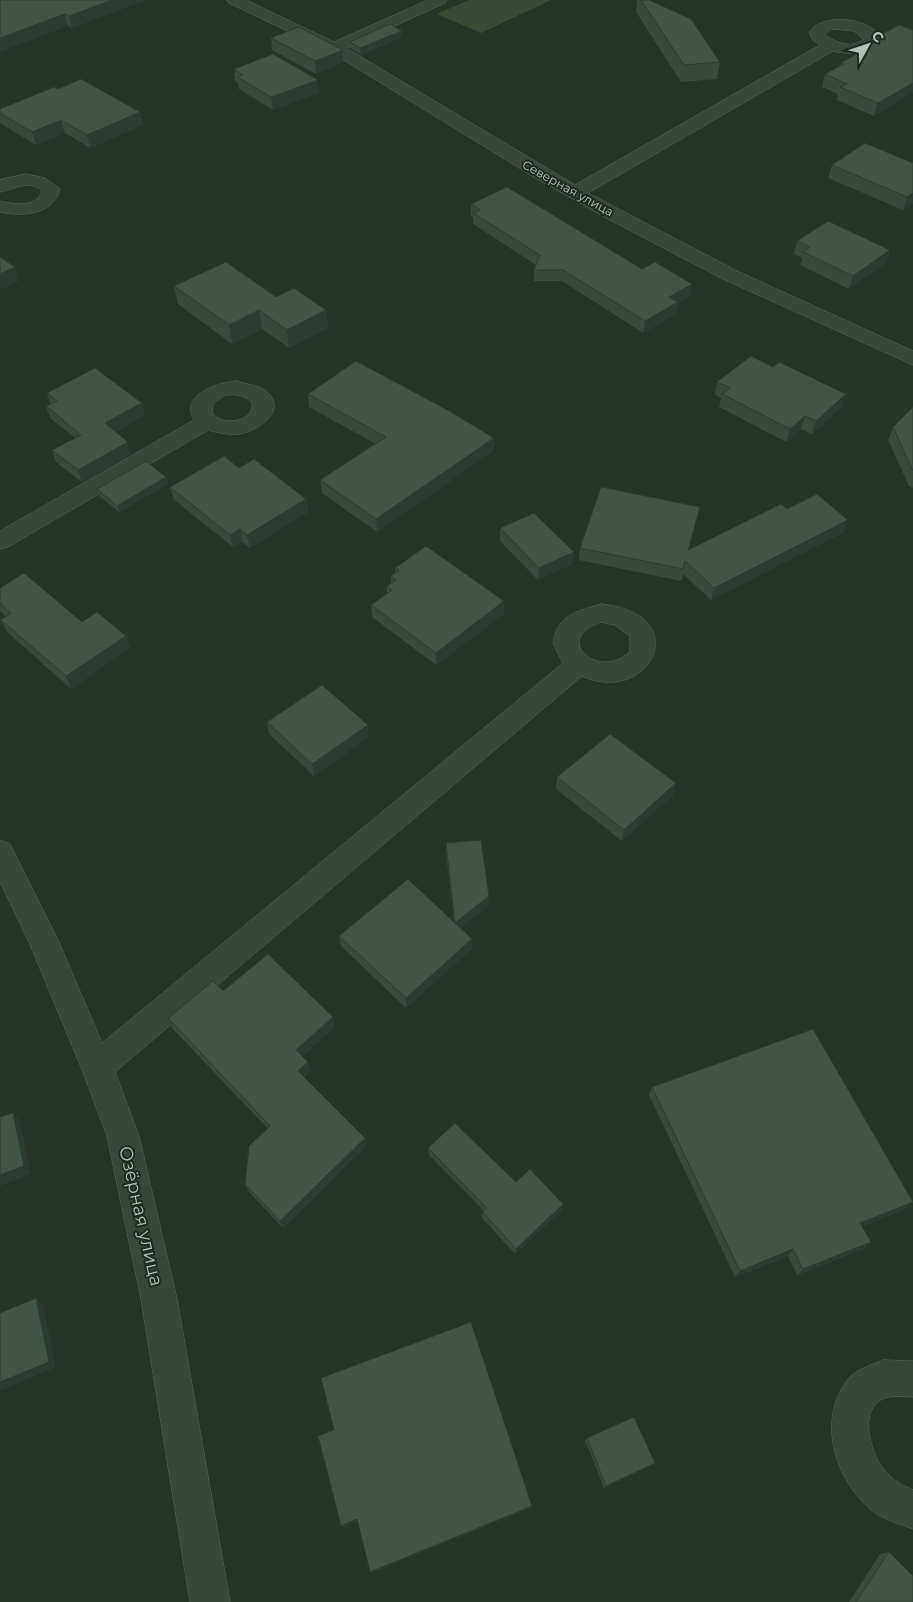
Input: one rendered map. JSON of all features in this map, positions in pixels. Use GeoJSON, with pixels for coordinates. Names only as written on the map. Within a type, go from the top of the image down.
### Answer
{"type":"FeatureCollection","features":[{"type":"Feature","properties":{"kind":"street","name":"Северная улица"},"geometry":{"type":"LineString","coordinates":[[234,0],[334,48],[574,193],[730,274],[913,359]]}},
{"type":"Feature","properties":{"kind":"street"},"geometry":{"type":"LineString","coordinates":[[334,48],[440,0]]}},
{"type":"Feature","properties":{"kind":"street"},"geometry":{"type":"LineString","coordinates":[[574,193],[831,45]]}},
{"type":"Feature","properties":{"kind":"street"},"geometry":{"type":"LineString","coordinates":[[0,188],[17,181],[38,180],[51,189],[51,194],[47,200],[27,209],[16,210],[0,206]]}},
{"type":"Feature","properties":{"kind":"street"},"geometry":{"type":"LineString","coordinates":[[0,541],[206,422]]}},
{"type":"Feature","properties":{"kind":"street"},"geometry":{"type":"LineString","coordinates":[[97,1067],[579,664]]}},
{"type":"Feature","properties":{"kind":"street","name":"Озёрная улица"},"geometry":{"type":"LineString","coordinates":[[0,852],[43,940],[97,1067],[123,1136],[160,1299],[210,1602]]}},
{"type":"Feature","properties":{"kind":"street"},"geometry":{"type":"LineString","coordinates":[[913,1379],[897,1376],[876,1381],[859,1395],[850,1416],[849,1442],[860,1470],[876,1491],[899,1507],[913,1510]]}},
{"type":"Feature","properties":{"kind":"green space"},"geometry":{"type":"Polygon","coordinates":[[[469,0],[551,0],[481,33],[437,14],[469,0]]]}},
{"type":"Feature","properties":{"kind":"building"},"geometry":{"type":"Polygon","coordinates":[[[0,0],[112,0],[69,16],[65,14],[0,38],[0,0]]]}},
{"type":"Feature","properties":{"kind":"building"},"geometry":{"type":"Polygon","coordinates":[[[641,0],[649,0],[691,19],[720,62],[684,65],[641,0]]]}},
{"type":"Feature","properties":{"kind":"building"},"geometry":{"type":"Polygon","coordinates":[[[390,24],[402,31],[360,48],[350,42],[390,24]]]}},
{"type":"Feature","properties":{"kind":"building"},"geometry":{"type":"Polygon","coordinates":[[[899,25],[913,30],[913,83],[878,103],[840,87],[847,84],[825,74],[844,64],[840,63],[863,51],[856,48],[899,25]]]}},
{"type":"Feature","properties":{"kind":"building"},"geometry":{"type":"Polygon","coordinates":[[[299,27],[343,50],[315,61],[271,38],[299,27]]]}},
{"type":"Feature","properties":{"kind":"building"},"geometry":{"type":"Polygon","coordinates":[[[273,54],[318,80],[271,97],[237,77],[243,75],[234,69],[273,54]]]}},
{"type":"Feature","properties":{"kind":"building"},"geometry":{"type":"Polygon","coordinates":[[[81,79],[140,112],[87,135],[61,120],[32,132],[0,113],[0,109],[54,87],[58,89],[81,79]]]}},
{"type":"Feature","properties":{"kind":"building"},"geometry":{"type":"Polygon","coordinates":[[[865,143],[913,163],[913,193],[907,197],[832,165],[865,143]]]}},
{"type":"Feature","properties":{"kind":"building"},"geometry":{"type":"Polygon","coordinates":[[[507,187],[642,269],[655,262],[692,284],[669,297],[678,302],[645,321],[563,270],[534,270],[540,255],[473,213],[480,210],[471,204],[507,187]]]}},
{"type":"Feature","properties":{"kind":"building"},"geometry":{"type":"Polygon","coordinates":[[[828,221],[890,250],[853,276],[803,252],[810,247],[797,241],[828,221]]]}},
{"type":"Feature","properties":{"kind":"building"},"geometry":{"type":"Polygon","coordinates":[[[0,257],[15,267],[0,274],[0,257]]]}},
{"type":"Feature","properties":{"kind":"building"},"geometry":{"type":"Polygon","coordinates":[[[226,262],[276,297],[294,288],[326,310],[287,330],[259,310],[229,325],[174,286],[226,262]]]}},
{"type":"Feature","properties":{"kind":"building"},"geometry":{"type":"Polygon","coordinates":[[[751,356],[773,367],[779,362],[846,394],[816,421],[805,416],[790,429],[722,394],[730,388],[717,382],[751,356]]]}},
{"type":"Feature","properties":{"kind":"building"},"geometry":{"type":"Polygon","coordinates":[[[356,361],[451,412],[494,438],[376,519],[320,480],[386,437],[308,394],[356,361]]]}},
{"type":"Feature","properties":{"kind":"building"},"geometry":{"type":"Polygon","coordinates":[[[95,368],[142,403],[105,423],[128,442],[78,470],[52,450],[81,435],[46,406],[57,401],[47,393],[95,368]]]}},
{"type":"Feature","properties":{"kind":"building"},"geometry":{"type":"Polygon","coordinates":[[[913,407],[913,471],[893,427],[913,407]]]}},
{"type":"Feature","properties":{"kind":"building"},"geometry":{"type":"Polygon","coordinates":[[[224,456],[239,468],[254,459],[306,499],[247,535],[240,529],[230,535],[170,487],[224,456]]]}},
{"type":"Feature","properties":{"kind":"building"},"geometry":{"type":"Polygon","coordinates":[[[146,461],[166,477],[117,506],[97,489],[146,461]]]}},
{"type":"Feature","properties":{"kind":"building"},"geometry":{"type":"Polygon","coordinates":[[[601,487],[700,507],[688,550],[781,504],[787,509],[817,494],[848,520],[714,588],[685,561],[683,569],[580,548],[601,487]]]}},
{"type":"Feature","properties":{"kind":"building"},"geometry":{"type":"Polygon","coordinates":[[[534,513],[574,552],[539,568],[500,528],[534,513]]]}},
{"type":"Feature","properties":{"kind":"building"},"geometry":{"type":"Polygon","coordinates":[[[426,546],[504,601],[436,653],[371,605],[392,590],[387,586],[396,580],[391,576],[399,570],[395,568],[426,546]]]}},
{"type":"Feature","properties":{"kind":"building"},"geometry":{"type":"Polygon","coordinates":[[[24,573],[82,622],[97,612],[126,636],[66,676],[1,620],[11,613],[0,603],[0,588],[24,573]]]}},
{"type":"Feature","properties":{"kind":"building"},"geometry":{"type":"Polygon","coordinates":[[[322,685],[368,725],[312,764],[267,722],[322,685]]]}},
{"type":"Feature","properties":{"kind":"building"},"geometry":{"type":"Polygon","coordinates":[[[610,734],[676,783],[624,830],[557,777],[610,734]]]}},
{"type":"Feature","properties":{"kind":"building"},"geometry":{"type":"Polygon","coordinates":[[[481,840],[489,896],[455,923],[446,843],[481,840]]]}},
{"type":"Feature","properties":{"kind":"building"},"geometry":{"type":"Polygon","coordinates":[[[408,879],[472,939],[406,998],[339,936],[408,879]]]}},
{"type":"Feature","properties":{"kind":"building"},"geometry":{"type":"Polygon","coordinates":[[[268,954],[333,1017],[296,1050],[308,1062],[298,1071],[365,1138],[280,1221],[245,1184],[249,1146],[270,1126],[168,1018],[213,981],[223,991],[268,954]]]}},
{"type":"Feature","properties":{"kind":"building"},"geometry":{"type":"Polygon","coordinates":[[[813,1029],[913,1202],[860,1223],[871,1242],[803,1269],[793,1249],[740,1271],[652,1087],[813,1029]]]}},
{"type":"Feature","properties":{"kind":"building"},"geometry":{"type":"Polygon","coordinates":[[[13,1113],[24,1166],[0,1175],[0,1117],[13,1113]]]}},
{"type":"Feature","properties":{"kind":"building"},"geometry":{"type":"Polygon","coordinates":[[[455,1123],[516,1182],[530,1169],[563,1204],[516,1249],[483,1212],[487,1208],[428,1148],[455,1123]]]}},
{"type":"Feature","properties":{"kind":"building"},"geometry":{"type":"Polygon","coordinates":[[[36,1298],[49,1362],[0,1382],[0,1313],[36,1298]]]}},
{"type":"Feature","properties":{"kind":"building"},"geometry":{"type":"Polygon","coordinates":[[[471,1322],[532,1506],[370,1572],[357,1519],[341,1526],[318,1436],[334,1430],[321,1378],[471,1322]]]}},
{"type":"Feature","properties":{"kind":"building"},"geometry":{"type":"Polygon","coordinates":[[[634,1417],[655,1463],[606,1486],[587,1438],[634,1417]]]}},
{"type":"Feature","properties":{"kind":"building"},"geometry":{"type":"Polygon","coordinates":[[[889,1552],[913,1576],[913,1602],[856,1602],[889,1552]]]}}]}
